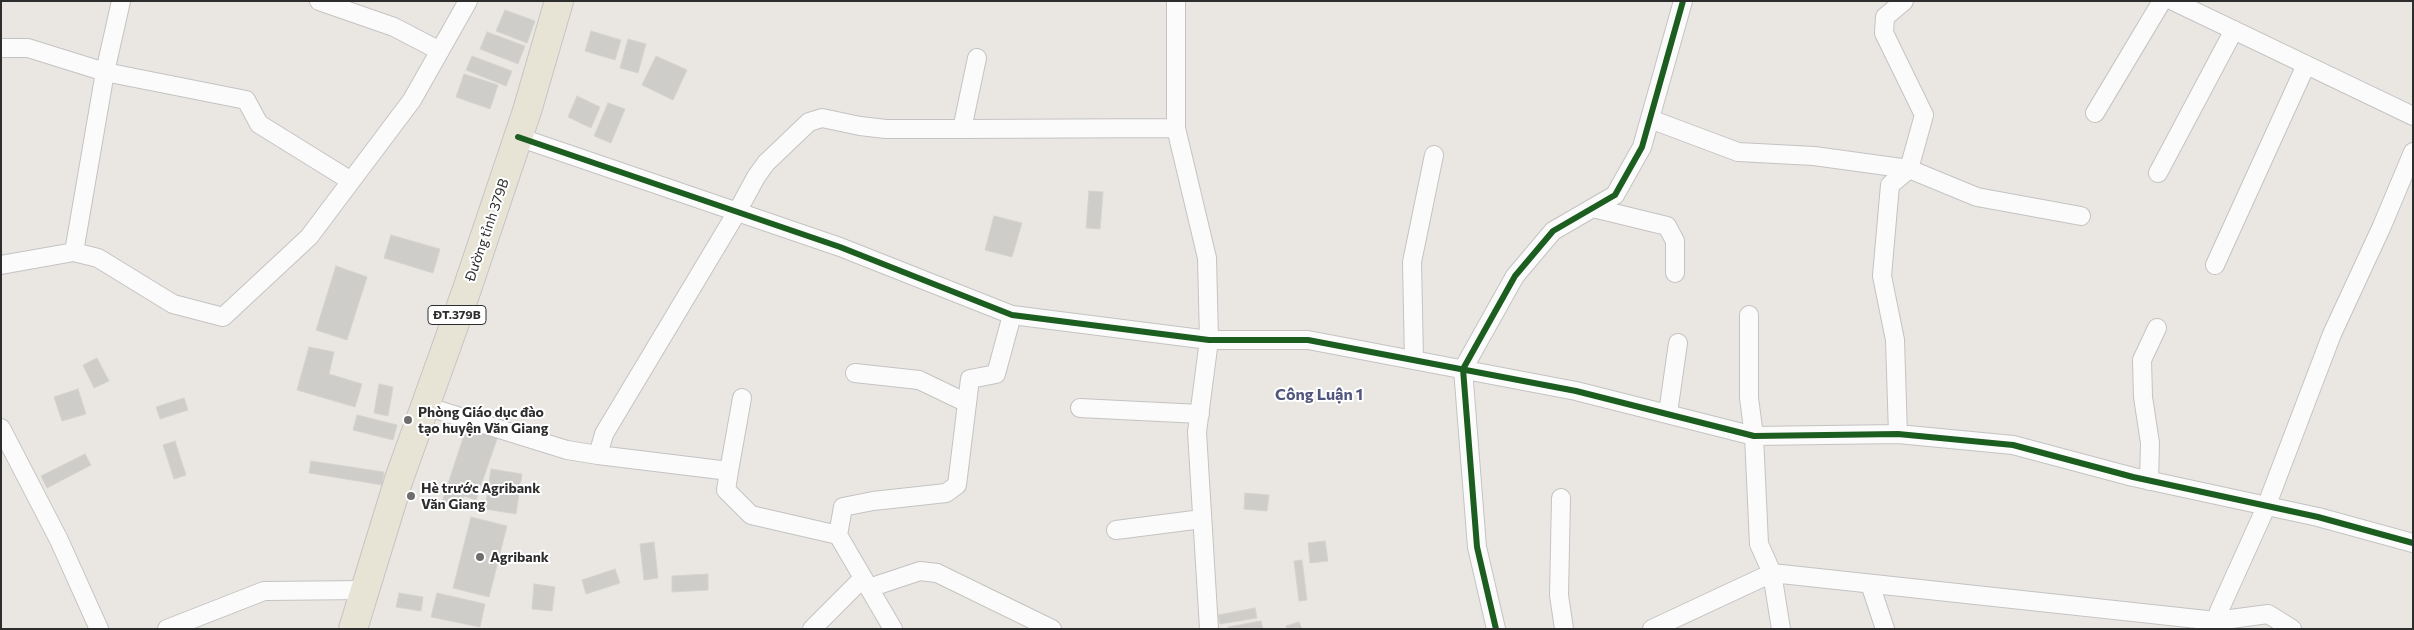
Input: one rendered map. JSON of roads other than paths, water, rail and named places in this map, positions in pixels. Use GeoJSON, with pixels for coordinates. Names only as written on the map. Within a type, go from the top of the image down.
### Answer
{"type":"FeatureCollection","features":[{"type":"Feature","properties":{"kind":"main road","name":"Đường tỉnh 379B"},"geometry":{"type":"LineString","coordinates":[[353,629],[399,479],[518,137],[560,1]]}},
{"type":"Feature","properties":{"kind":"street"},"geometry":{"type":"LineString","coordinates":[[74,252],[105,72],[121,1]]}},
{"type":"Feature","properties":{"kind":"street"},"geometry":{"type":"LineString","coordinates":[[319,1],[394,27],[440,51]]}},
{"type":"Feature","properties":{"kind":"street"},"geometry":{"type":"LineString","coordinates":[[1,265],[74,252],[98,258],[173,304],[223,316],[309,237],[412,100],[468,1]]}},
{"type":"Feature","properties":{"kind":"street"},"geometry":{"type":"LineString","coordinates":[[1176,1],[1176,128],[1207,258],[1210,340],[1197,432],[1210,629]]}},
{"type":"Feature","properties":{"kind":"street"},"geometry":{"type":"LineString","coordinates":[[1496,629],[1477,547],[1463,369],[1516,276],[1553,231],[1615,195],[1642,147],[1683,1]]}},
{"type":"Feature","properties":{"kind":"street"},"geometry":{"type":"LineString","coordinates":[[1898,434],[1895,340],[1882,276],[1890,185],[1909,169],[1924,115],[1884,33],[1885,17],[1904,1]]}},
{"type":"Feature","properties":{"kind":"street"},"geometry":{"type":"LineString","coordinates":[[2095,113],[2162,1]]}},
{"type":"Feature","properties":{"kind":"street"},"geometry":{"type":"LineString","coordinates":[[2174,1],[2413,116]]}},
{"type":"Feature","properties":{"kind":"street"},"geometry":{"type":"LineString","coordinates":[[2158,172],[2234,30]]}},
{"type":"Feature","properties":{"kind":"street"},"geometry":{"type":"LineString","coordinates":[[1,48],[28,48],[105,72],[246,100],[259,124],[351,181]]}},
{"type":"Feature","properties":{"kind":"street"},"geometry":{"type":"LineString","coordinates":[[962,129],[977,58]]}},
{"type":"Feature","properties":{"kind":"street"},"geometry":{"type":"LineString","coordinates":[[2215,265],[2306,65]]}},
{"type":"Feature","properties":{"kind":"street"},"geometry":{"type":"LineString","coordinates":[[598,455],[604,434],[756,177],[766,163],[809,122],[816,118],[886,129],[1176,128]]}},
{"type":"Feature","properties":{"kind":"street"},"geometry":{"type":"LineString","coordinates":[[1650,118],[1738,152],[1814,156],[1909,169],[1978,197],[2081,216]]}},
{"type":"Feature","properties":{"kind":"street"},"geometry":{"type":"LineString","coordinates":[[518,137],[840,247],[1012,315],[1210,340],[1308,340],[1576,391],[1754,436],[1898,434],[2013,445],[2148,481],[2318,517],[2413,543]]}},
{"type":"Feature","properties":{"kind":"street"},"geometry":{"type":"LineString","coordinates":[[2215,625],[2219,611],[2266,507],[2332,334],[2382,226],[2413,152]]}},
{"type":"Feature","properties":{"kind":"street"},"geometry":{"type":"LineString","coordinates":[[1414,360],[1412,262],[1434,155]]}},
{"type":"Feature","properties":{"kind":"street"},"geometry":{"type":"LineString","coordinates":[[1592,208],[1667,226],[1675,240],[1675,273]]}},
{"type":"Feature","properties":{"kind":"street"},"geometry":{"type":"LineString","coordinates":[[1749,314],[1749,398],[1754,436],[1759,544],[1772,573],[1781,629]]}},
{"type":"Feature","properties":{"kind":"street"},"geometry":{"type":"LineString","coordinates":[[893,629],[838,535],[843,507],[873,501],[946,493],[957,485],[970,380],[996,374],[1012,315]]}},
{"type":"Feature","properties":{"kind":"street"},"geometry":{"type":"LineString","coordinates":[[2148,481],[2150,443],[2143,397],[2142,360],[2157,328]]}},
{"type":"Feature","properties":{"kind":"street"},"geometry":{"type":"LineString","coordinates":[[1668,413],[1678,343]]}},
{"type":"Feature","properties":{"kind":"street"},"geometry":{"type":"LineString","coordinates":[[855,373],[919,380],[967,403]]}},
{"type":"Feature","properties":{"kind":"street"},"geometry":{"type":"LineString","coordinates":[[742,398],[726,490],[751,515],[838,535]]}},
{"type":"Feature","properties":{"kind":"street"},"geometry":{"type":"LineString","coordinates":[[425,406],[567,450],[729,471]]}},
{"type":"Feature","properties":{"kind":"street"},"geometry":{"type":"LineString","coordinates":[[1080,408],[1125,412],[1200,414]]}},
{"type":"Feature","properties":{"kind":"street"},"geometry":{"type":"LineString","coordinates":[[1,428],[59,540],[99,629]]}},
{"type":"Feature","properties":{"kind":"street"},"geometry":{"type":"LineString","coordinates":[[1561,498],[1558,595],[1564,629]]}},
{"type":"Feature","properties":{"kind":"street"},"geometry":{"type":"LineString","coordinates":[[1116,530],[1202,519]]}},
{"type":"Feature","properties":{"kind":"street"},"geometry":{"type":"LineString","coordinates":[[812,629],[866,583],[920,571],[937,573],[1052,629]]}},
{"type":"Feature","properties":{"kind":"street"},"geometry":{"type":"LineString","coordinates":[[1652,629],[1772,573],[2215,625],[2268,614],[2292,629]]}},
{"type":"Feature","properties":{"kind":"street"},"geometry":{"type":"LineString","coordinates":[[1870,584],[1886,629]]}},
{"type":"Feature","properties":{"kind":"street"},"geometry":{"type":"LineString","coordinates":[[167,629],[264,591],[364,590]]}},
{"type":"Feature","properties":{"kind":"place","name":"Phòng Giáo dục đào tạo huyện Văn Giang"},"geometry":{"type":"Point","coordinates":[408,420]}},
{"type":"Feature","properties":{"kind":"place","name":"Hè trước Agribank Văn Giang"},"geometry":{"type":"Point","coordinates":[411,496]}},
{"type":"Feature","properties":{"kind":"place","name":"Agribank"},"geometry":{"type":"Point","coordinates":[480,557]}},
{"type":"Feature","properties":{"kind":"district","name":"Công Luận 1"},"geometry":{"type":"Point","coordinates":[1319,395]}}]}
